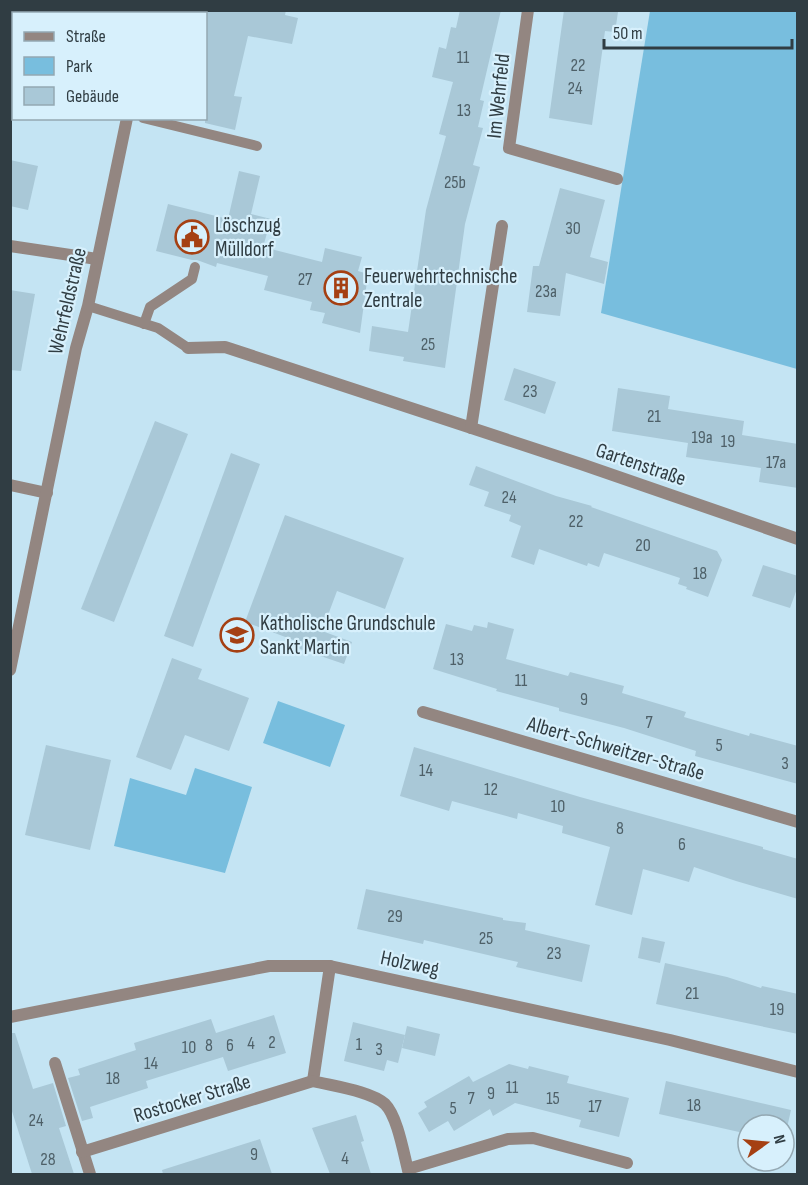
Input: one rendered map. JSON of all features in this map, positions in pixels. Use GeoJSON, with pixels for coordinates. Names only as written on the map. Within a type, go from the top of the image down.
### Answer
{"type":"FeatureCollection","features":[{"type":"Feature","properties":{"kind":"street","name":"Im Wehrfeld"},"geometry":{"type":"LineString","coordinates":[[528,10],[509,148],[616,179]]}},
{"type":"Feature","properties":{"kind":"street","name":"Wehrfeldstraße"},"geometry":{"type":"LineString","coordinates":[[10,670],[76,348],[88,306],[127,120]]}},
{"type":"Feature","properties":{"kind":"street"},"geometry":{"type":"LineString","coordinates":[[471,428],[502,226]]}},
{"type":"Feature","properties":{"kind":"street"},"geometry":{"type":"LineString","coordinates":[[10,246],[98,259]]}},
{"type":"Feature","properties":{"kind":"street","name":"Gartenstraße"},"geometry":{"type":"LineString","coordinates":[[188,348],[225,346],[798,539]]}},
{"type":"Feature","properties":{"kind":"street"},"geometry":{"type":"LineString","coordinates":[[10,486],[47,493]]}},
{"type":"Feature","properties":{"kind":"street","name":"Albert-Schweitzer-Straße"},"geometry":{"type":"LineString","coordinates":[[423,712],[798,822]]}},
{"type":"Feature","properties":{"kind":"street","name":"Holzweg"},"geometry":{"type":"LineString","coordinates":[[10,1017],[269,966],[330,966],[670,1040],[798,1072]]}},
{"type":"Feature","properties":{"kind":"street"},"geometry":{"type":"LineString","coordinates":[[330,966],[313,1081],[376,1098],[385,1104],[392,1114],[409,1172],[508,1139],[533,1138],[627,1163]]}},
{"type":"Feature","properties":{"kind":"street"},"geometry":{"type":"LineString","coordinates":[[55,1063],[90,1174]]}},
{"type":"Feature","properties":{"kind":"street","name":"Rostocker Straße"},"geometry":{"type":"LineString","coordinates":[[82,1152],[313,1081]]}},
{"type":"Feature","properties":{"kind":"lane"},"geometry":{"type":"LineString","coordinates":[[151,120],[257,146]]}},
{"type":"Feature","properties":{"kind":"lane"},"geometry":{"type":"LineString","coordinates":[[144,324],[150,307],[192,279],[195,267]]}},
{"type":"Feature","properties":{"kind":"lane"},"geometry":{"type":"LineString","coordinates":[[88,306],[158,328],[188,348]]}},
{"type":"Feature","properties":{"kind":"green space"},"geometry":{"type":"Polygon","coordinates":[[[650,11],[797,11],[797,369],[601,313],[650,11]]]}},
{"type":"Feature","properties":{"kind":"green space"},"geometry":{"type":"Polygon","coordinates":[[[278,701],[345,725],[330,767],[263,743],[278,701]]]}},
{"type":"Feature","properties":{"kind":"green space"},"geometry":{"type":"Polygon","coordinates":[[[195,768],[252,787],[225,873],[114,846],[130,778],[186,795],[195,768]]]}},
{"type":"Feature","properties":{"kind":"building"},"geometry":{"type":"Polygon","coordinates":[[[206,10],[286,10],[285,15],[298,18],[292,44],[248,36],[234,96],[242,97],[235,130],[205,123],[207,120],[206,10]]]}},
{"type":"Feature","properties":{"kind":"building"},"geometry":{"type":"Polygon","coordinates":[[[460,10],[501,10],[480,100],[484,101],[478,127],[483,128],[473,165],[480,167],[465,224],[445,368],[403,361],[404,357],[369,351],[372,326],[408,332],[426,210],[446,136],[439,134],[453,82],[432,77],[439,47],[446,49],[451,27],[456,28],[460,10]]]}},
{"type":"Feature","properties":{"kind":"building"},"geometry":{"type":"Polygon","coordinates":[[[564,10],[618,12],[615,32],[605,31],[592,125],[549,118],[564,10]]]}},
{"type":"Feature","properties":{"kind":"building"},"geometry":{"type":"Polygon","coordinates":[[[10,160],[38,166],[28,210],[10,206],[10,160]]]}},
{"type":"Feature","properties":{"kind":"building"},"geometry":{"type":"Polygon","coordinates":[[[239,171],[260,176],[251,214],[271,219],[263,247],[322,262],[325,248],[362,257],[358,271],[368,274],[360,333],[322,323],[325,313],[310,310],[312,302],[264,290],[268,276],[217,263],[216,267],[197,260],[156,251],[168,204],[228,219],[239,171]]]}},
{"type":"Feature","properties":{"kind":"building"},"geometry":{"type":"Polygon","coordinates":[[[560,188],[605,200],[590,257],[608,262],[604,284],[566,273],[560,316],[527,312],[533,266],[539,266],[560,188]]]}},
{"type":"Feature","properties":{"kind":"building"},"geometry":{"type":"Polygon","coordinates":[[[10,290],[35,294],[21,371],[10,370],[10,290]]]}},
{"type":"Feature","properties":{"kind":"building"},"geometry":{"type":"Polygon","coordinates":[[[514,368],[556,382],[545,414],[504,400],[514,368]]]}},
{"type":"Feature","properties":{"kind":"building"},"geometry":{"type":"Polygon","coordinates":[[[618,388],[670,396],[668,409],[744,421],[742,435],[798,444],[798,488],[759,482],[761,468],[686,457],[688,443],[612,431],[618,388]]]}},
{"type":"Feature","properties":{"kind":"building"},"geometry":{"type":"Polygon","coordinates":[[[155,421],[188,434],[114,622],[81,609],[155,421]]]}},
{"type":"Feature","properties":{"kind":"building"},"geometry":{"type":"Polygon","coordinates":[[[231,453],[260,464],[193,647],[164,636],[231,453]]]}},
{"type":"Feature","properties":{"kind":"building"},"geometry":{"type":"Polygon","coordinates":[[[476,466],[717,551],[722,560],[708,597],[678,584],[680,578],[604,553],[599,567],[588,563],[587,566],[539,549],[534,565],[511,557],[521,526],[509,521],[511,515],[484,506],[489,492],[469,485],[476,466]]]}},
{"type":"Feature","properties":{"kind":"building"},"geometry":{"type":"Polygon","coordinates":[[[285,515],[404,558],[385,609],[337,591],[322,631],[352,642],[344,664],[294,647],[296,641],[245,622],[285,515]]]}},
{"type":"Feature","properties":{"kind":"building"},"geometry":{"type":"Polygon","coordinates":[[[763,565],[798,576],[798,586],[790,608],[752,596],[763,565]]]}},
{"type":"Feature","properties":{"kind":"building"},"geometry":{"type":"Polygon","coordinates":[[[488,622],[514,629],[506,659],[568,676],[570,672],[624,686],[622,693],[686,712],[684,717],[749,736],[750,733],[798,746],[798,784],[695,756],[696,751],[624,728],[559,711],[559,708],[496,691],[497,689],[433,669],[446,624],[472,631],[474,625],[487,628],[488,622]]]}},
{"type":"Feature","properties":{"kind":"building"},"geometry":{"type":"Polygon","coordinates":[[[172,658],[202,669],[198,679],[249,698],[229,751],[185,735],[171,770],[136,757],[172,658]]]}},
{"type":"Feature","properties":{"kind":"building"},"geometry":{"type":"Polygon","coordinates":[[[46,745],[111,760],[90,850],[25,835],[46,745]]]}},
{"type":"Feature","properties":{"kind":"building"},"geometry":{"type":"Polygon","coordinates":[[[414,747],[798,859],[798,899],[694,867],[689,882],[643,869],[632,915],[595,905],[610,847],[562,833],[563,826],[518,813],[517,819],[452,801],[449,811],[400,796],[414,747]]]}},
{"type":"Feature","properties":{"kind":"building"},"geometry":{"type":"Polygon","coordinates":[[[366,889],[503,918],[503,920],[526,923],[525,930],[590,945],[582,982],[516,967],[518,962],[424,940],[423,944],[357,929],[366,889]]]}},
{"type":"Feature","properties":{"kind":"building"},"geometry":{"type":"Polygon","coordinates":[[[642,937],[665,942],[660,963],[638,958],[642,937]]]}},
{"type":"Feature","properties":{"kind":"building"},"geometry":{"type":"Polygon","coordinates":[[[665,963],[727,977],[761,988],[762,986],[798,994],[798,1034],[656,1004],[665,963]]]}},
{"type":"Feature","properties":{"kind":"building"},"geometry":{"type":"Polygon","coordinates":[[[274,1015],[286,1053],[228,1071],[223,1057],[146,1081],[148,1088],[90,1107],[93,1118],[82,1121],[68,1078],[80,1075],[78,1069],[136,1050],[134,1043],[211,1019],[216,1033],[274,1015]]]}},
{"type":"Feature","properties":{"kind":"building"},"geometry":{"type":"Polygon","coordinates":[[[353,1022],[405,1035],[398,1063],[387,1060],[384,1071],[344,1061],[353,1022]]]}},
{"type":"Feature","properties":{"kind":"building"},"geometry":{"type":"Polygon","coordinates":[[[407,1026],[440,1034],[435,1056],[402,1048],[407,1026]]]}},
{"type":"Feature","properties":{"kind":"building"},"geometry":{"type":"Polygon","coordinates":[[[10,1033],[15,1033],[33,1089],[53,1083],[66,1126],[59,1128],[74,1174],[32,1174],[10,1105],[10,1033]]]}},
{"type":"Feature","properties":{"kind":"building"},"geometry":{"type":"Polygon","coordinates":[[[509,1064],[528,1069],[529,1066],[569,1076],[567,1083],[629,1098],[619,1137],[579,1127],[581,1120],[515,1103],[493,1116],[490,1109],[454,1131],[448,1121],[429,1132],[418,1113],[427,1107],[424,1102],[469,1076],[473,1082],[509,1064]]]}},
{"type":"Feature","properties":{"kind":"building"},"geometry":{"type":"Polygon","coordinates":[[[666,1081],[791,1110],[790,1113],[736,1113],[736,1131],[659,1114],[666,1081]]]}},
{"type":"Feature","properties":{"kind":"building"},"geometry":{"type":"Polygon","coordinates":[[[356,1115],[364,1141],[361,1142],[371,1174],[330,1174],[312,1128],[356,1115]]]}},
{"type":"Feature","properties":{"kind":"building"},"geometry":{"type":"Polygon","coordinates":[[[260,1139],[272,1174],[163,1174],[162,1170],[260,1139]]]}},
{"type":"Feature","properties":{"kind":"place","name":"Löschzug Mülldorf"},"geometry":{"type":"Point","coordinates":[192,237]}},
{"type":"Feature","properties":{"kind":"place","name":"Feuerwehrtechnische Zentrale"},"geometry":{"type":"Point","coordinates":[341,288]}},
{"type":"Feature","properties":{"kind":"place","name":"Katholische Grundschule Sankt Martin"},"geometry":{"type":"Point","coordinates":[237,635]}}]}
